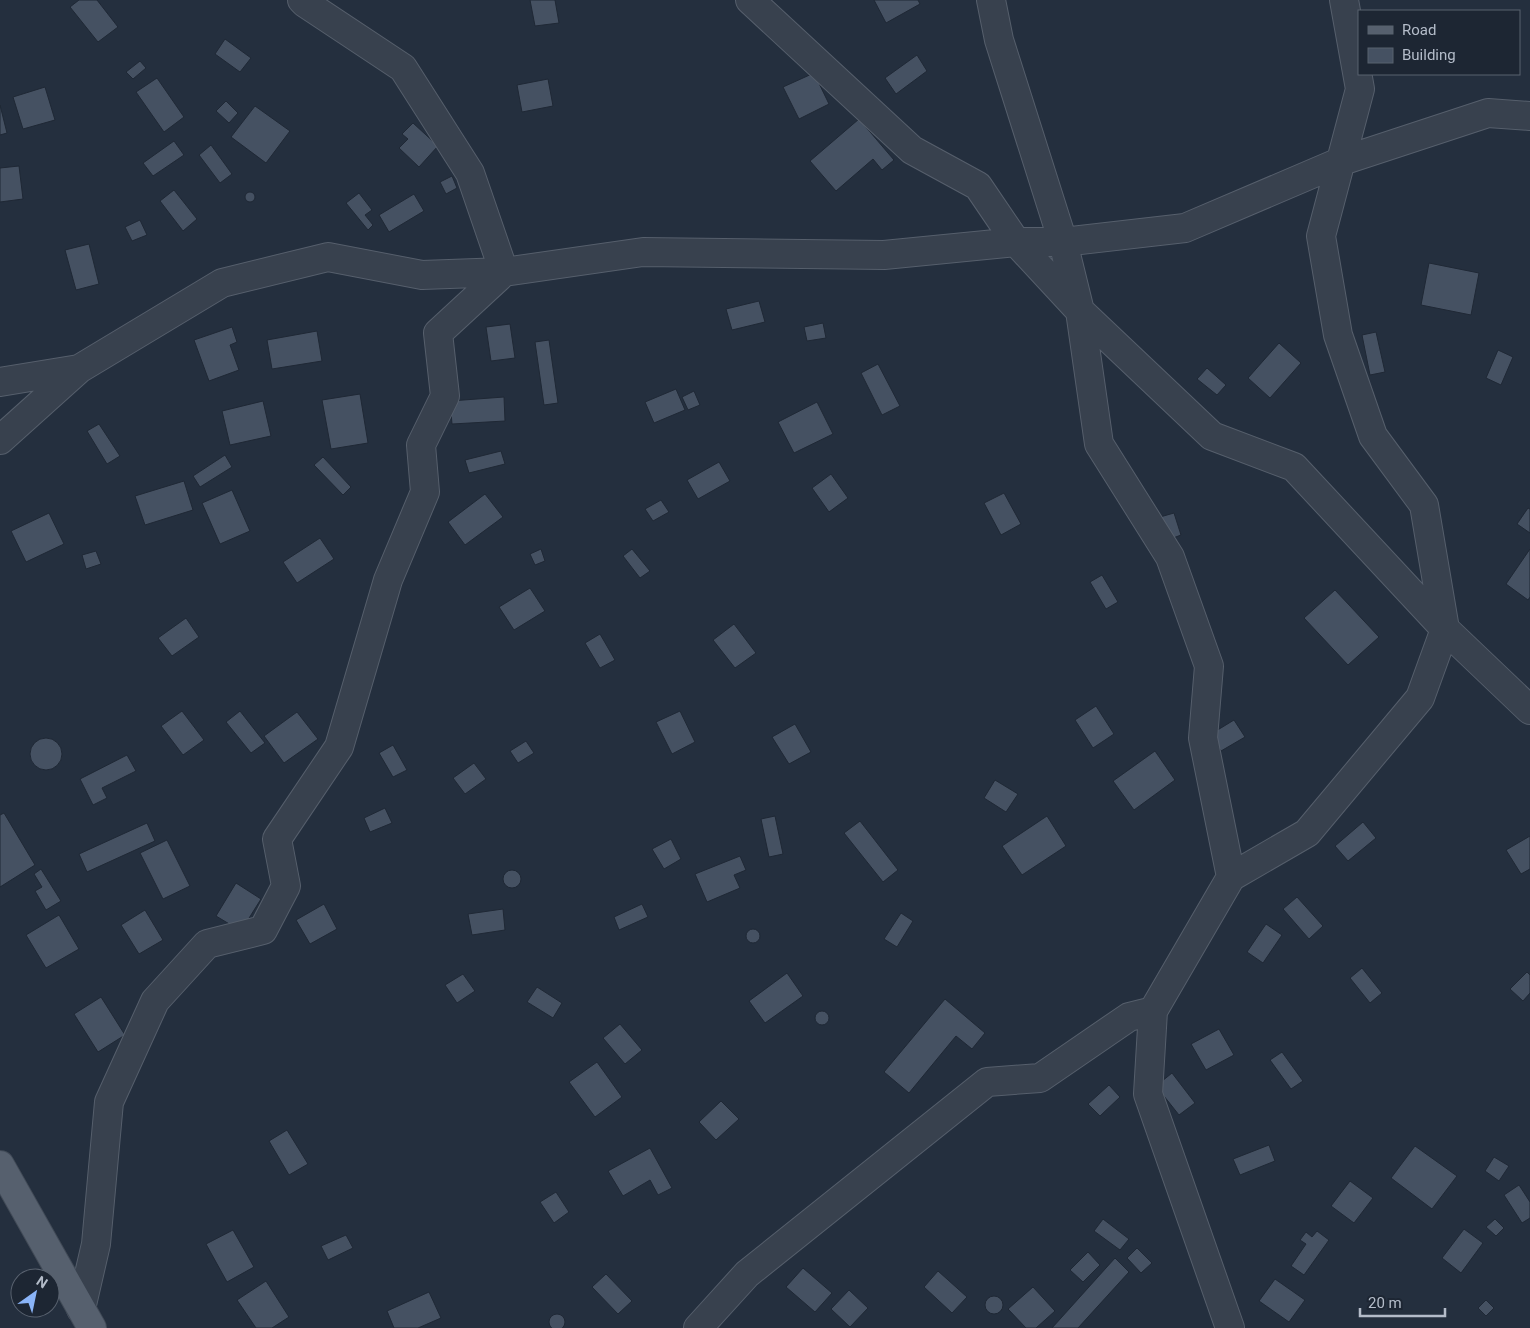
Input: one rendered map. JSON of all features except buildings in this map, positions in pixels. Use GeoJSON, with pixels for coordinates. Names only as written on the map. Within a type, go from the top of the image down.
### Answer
{"type":"FeatureCollection","features":[{"type":"Feature","properties":{"kind":"main road"},"geometry":{"type":"LineString","coordinates":[[0,1165],[86,1318]]}},
{"type":"Feature","properties":{"kind":"street"},"geometry":{"type":"LineString","coordinates":[[302,0],[403,68],[470,173],[504,272]]}},
{"type":"Feature","properties":{"kind":"street"},"geometry":{"type":"LineString","coordinates":[[750,0],[912,150],[978,186],[1016,242],[1080,311],[1212,436],[1294,467],[1445,629],[1530,710]]}},
{"type":"Feature","properties":{"kind":"street"},"geometry":{"type":"LineString","coordinates":[[991,0],[999,40],[1063,242],[1080,311],[1099,444],[1170,557],[1209,666],[1203,738],[1231,878]]}},
{"type":"Feature","properties":{"kind":"street"},"geometry":{"type":"LineString","coordinates":[[1230,1328],[1148,1094],[1153,1011],[1231,878],[1306,833],[1420,698],[1445,629],[1424,505],[1373,436],[1338,335],[1321,236],[1360,89],[1344,0]]}},
{"type":"Feature","properties":{"kind":"street"},"geometry":{"type":"LineString","coordinates":[[0,440],[79,369],[222,283],[328,257],[422,274],[504,272],[643,252],[884,255],[1016,242],[1063,242],[1185,228],[1342,161],[1488,113],[1530,116]]}},
{"type":"Feature","properties":{"kind":"street"},"geometry":{"type":"LineString","coordinates":[[86,1318],[96,1244],[109,1102],[155,1001],[207,944],[263,930],[286,886],[277,839],[339,747],[388,580],[425,492],[421,445],[446,396],[438,333],[504,272]]}},
{"type":"Feature","properties":{"kind":"street"},"geometry":{"type":"LineString","coordinates":[[0,382],[79,369]]}},
{"type":"Feature","properties":{"kind":"street"},"geometry":{"type":"LineString","coordinates":[[698,1328],[747,1274],[988,1082],[1040,1078],[1129,1018],[1153,1011]]}}]}
